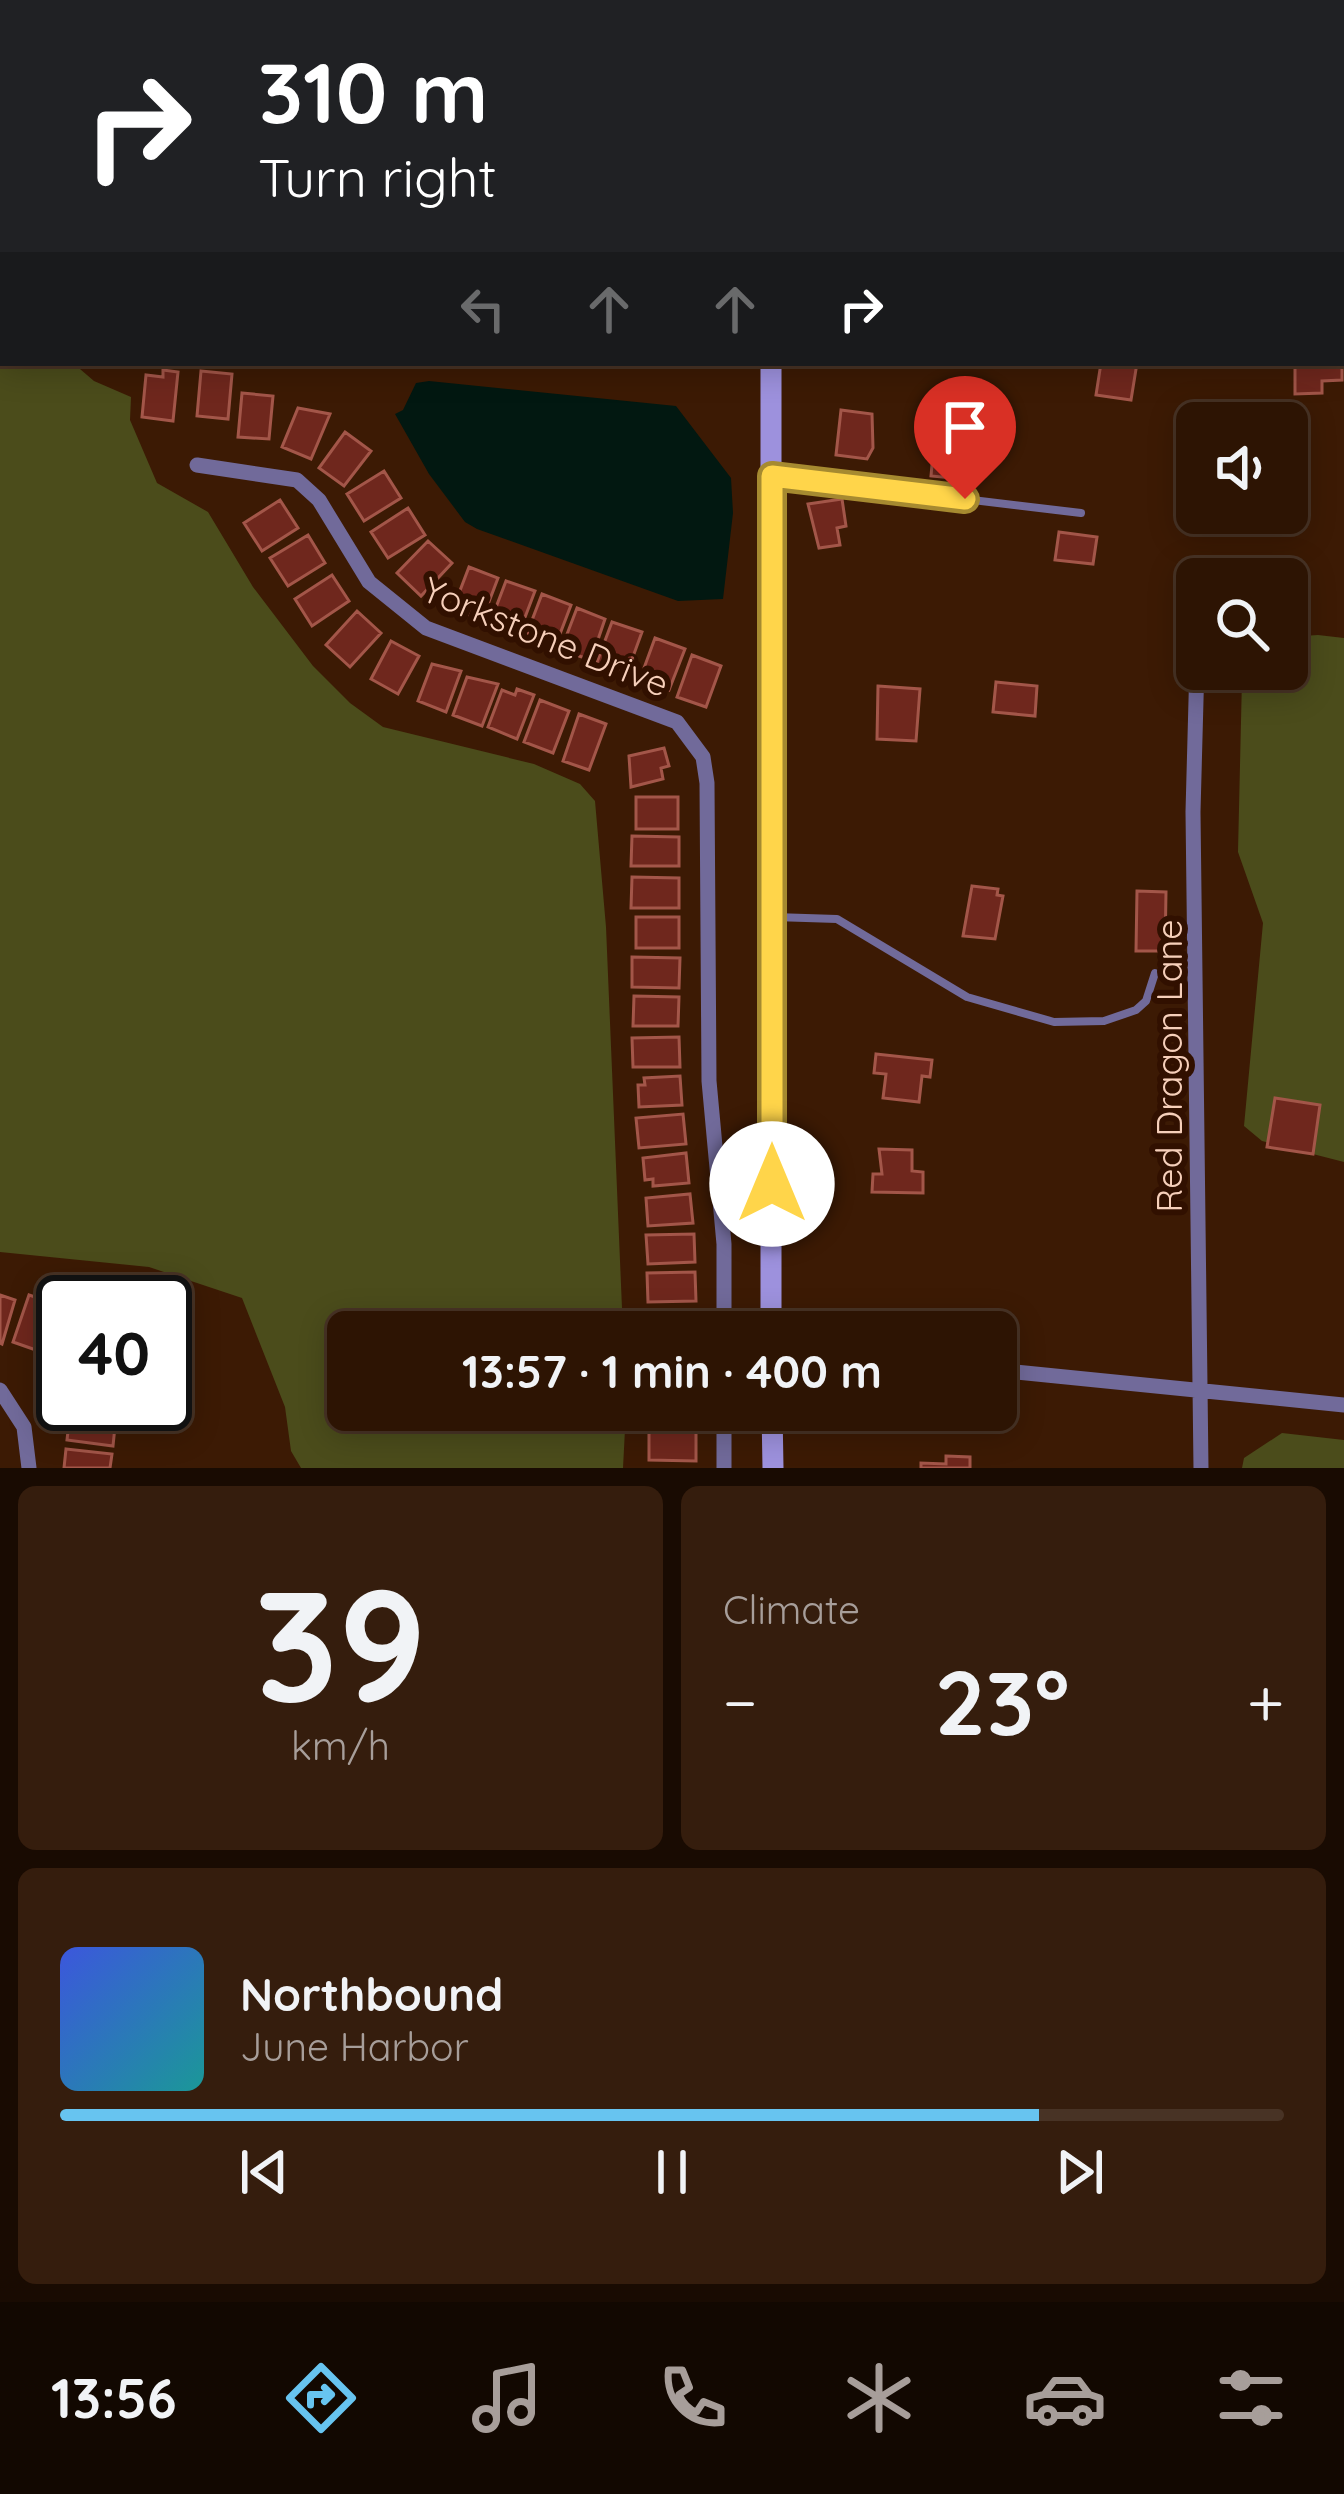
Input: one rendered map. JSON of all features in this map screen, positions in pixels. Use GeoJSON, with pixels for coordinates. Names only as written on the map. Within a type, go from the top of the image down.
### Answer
{"type":"FeatureCollection","features":[{"type":"Feature","properties":{"kind":"street"},"geometry":{"type":"LineString","coordinates":[[771,366],[772,1311]]}},
{"type":"Feature","properties":{"kind":"street","name":"Yorkstone Drive"},"geometry":{"type":"LineString","coordinates":[[197,465],[297,480],[319,500],[368,582],[401,613],[426,628],[659,712],[694,737],[707,783],[709,1081],[724,1244],[724,1311]]}},
{"type":"Feature","properties":{"kind":"street","name":"Red Dragon Lane"},"geometry":{"type":"LineString","coordinates":[[1196,690],[1193,812],[1201,1468]]}},
{"type":"Feature","properties":{"kind":"street"},"geometry":{"type":"LineString","coordinates":[[1017,1372],[1344,1405]]}},
{"type":"Feature","properties":{"kind":"street"},"geometry":{"type":"LineString","coordinates":[[0,1390],[24,1426],[29,1468]]}},
{"type":"Feature","properties":{"kind":"street"},"geometry":{"type":"LineString","coordinates":[[724,1431],[724,1468]]}},
{"type":"Feature","properties":{"kind":"street"},"geometry":{"type":"LineString","coordinates":[[772,1431],[772,1468]]}},
{"type":"Feature","properties":{"kind":"lane"},"geometry":{"type":"LineString","coordinates":[[772,476],[1081,513]]}},
{"type":"Feature","properties":{"kind":"lane"},"geometry":{"type":"LineString","coordinates":[[772,917],[837,919],[967,997],[1054,1022],[1103,1021],[1136,1010],[1146,1000],[1155,973]]}},
{"type":"Feature","properties":{"kind":"shaded area"},"geometry":{"type":"Polygon","coordinates":[[[0,366],[76,366],[94,381],[131,397],[130,420],[157,483],[208,512],[253,587],[313,666],[350,703],[383,727],[534,764],[580,784],[595,801],[606,927],[622,1311],[327,1311],[327,1431],[625,1431],[623,1468],[301,1468],[291,1451],[285,1407],[242,1298],[192,1281],[192,1275],[0,1252],[0,366]]]}},
{"type":"Feature","properties":{"kind":"shaded area"},"geometry":{"type":"Polygon","coordinates":[[[416,383],[676,406],[731,478],[733,513],[723,599],[678,601],[465,522],[429,474],[395,414],[403,410],[416,383]]]}},
{"type":"Feature","properties":{"kind":"shaded area"},"geometry":{"type":"Polygon","coordinates":[[[1308,636],[1344,638],[1344,1162],[1262,1141],[1244,1126],[1263,923],[1238,852],[1242,690],[1308,690],[1308,636]]]}},
{"type":"Feature","properties":{"kind":"shaded area"},"geometry":{"type":"Polygon","coordinates":[[[1282,1433],[1344,1440],[1344,1468],[1242,1468],[1244,1458],[1282,1433]]]}},
{"type":"Feature","properties":{"kind":"building"},"geometry":{"type":"Polygon","coordinates":[[[1101,366],[1137,366],[1131,400],[1096,395],[1101,366]]]}},
{"type":"Feature","properties":{"kind":"building"},"geometry":{"type":"Polygon","coordinates":[[[1295,366],[1342,366],[1342,380],[1322,381],[1322,393],[1295,394],[1295,366]]]}},
{"type":"Feature","properties":{"kind":"building"},"geometry":{"type":"Polygon","coordinates":[[[163,370],[178,372],[173,421],[142,417],[146,375],[163,377],[163,370]]]}},
{"type":"Feature","properties":{"kind":"building"},"geometry":{"type":"Polygon","coordinates":[[[201,371],[232,374],[228,419],[197,416],[201,371]]]}},
{"type":"Feature","properties":{"kind":"building"},"geometry":{"type":"Polygon","coordinates":[[[242,393],[273,396],[269,439],[238,437],[242,393]]]}},
{"type":"Feature","properties":{"kind":"building"},"geometry":{"type":"Polygon","coordinates":[[[298,408],[330,414],[311,459],[282,447],[298,408]]]}},
{"type":"Feature","properties":{"kind":"building"},"geometry":{"type":"Polygon","coordinates":[[[841,410],[872,414],[873,448],[867,459],[836,455],[841,410]]]}},
{"type":"Feature","properties":{"kind":"building"},"geometry":{"type":"Polygon","coordinates":[[[345,432],[371,451],[344,486],[319,468],[345,432]]]}},
{"type":"Feature","properties":{"kind":"building"},"geometry":{"type":"Polygon","coordinates":[[[935,432],[969,436],[964,479],[931,476],[935,432]]]}},
{"type":"Feature","properties":{"kind":"building"},"geometry":{"type":"Polygon","coordinates":[[[384,471],[401,498],[364,521],[347,494],[384,471]]]}},
{"type":"Feature","properties":{"kind":"building"},"geometry":{"type":"Polygon","coordinates":[[[842,499],[846,526],[837,528],[840,545],[819,548],[808,504],[842,499]]]}},
{"type":"Feature","properties":{"kind":"building"},"geometry":{"type":"Polygon","coordinates":[[[280,500],[298,528],[262,551],[244,523],[280,500]]]}},
{"type":"Feature","properties":{"kind":"building"},"geometry":{"type":"Polygon","coordinates":[[[408,508],[425,535],[388,558],[371,532],[408,508]]]}},
{"type":"Feature","properties":{"kind":"building"},"geometry":{"type":"Polygon","coordinates":[[[1059,532],[1097,537],[1093,564],[1055,560],[1059,532]]]}},
{"type":"Feature","properties":{"kind":"building"},"geometry":{"type":"Polygon","coordinates":[[[308,535],[325,563],[288,586],[270,558],[308,535]]]}},
{"type":"Feature","properties":{"kind":"building"},"geometry":{"type":"Polygon","coordinates":[[[428,541],[452,563],[421,596],[397,573],[428,541]]]}},
{"type":"Feature","properties":{"kind":"building"},"geometry":{"type":"Polygon","coordinates":[[[469,567],[498,578],[482,620],[453,609],[469,567]]]}},
{"type":"Feature","properties":{"kind":"building"},"geometry":{"type":"Polygon","coordinates":[[[332,575],[349,601],[312,626],[295,599],[332,575]]]}},
{"type":"Feature","properties":{"kind":"building"},"geometry":{"type":"Polygon","coordinates":[[[506,581],[535,591],[519,633],[490,623],[506,581]]]}},
{"type":"Feature","properties":{"kind":"building"},"geometry":{"type":"Polygon","coordinates":[[[542,594],[571,605],[555,647],[526,636],[542,594]]]}},
{"type":"Feature","properties":{"kind":"building"},"geometry":{"type":"Polygon","coordinates":[[[577,608],[605,619],[591,660],[561,650],[577,608]]]}},
{"type":"Feature","properties":{"kind":"building"},"geometry":{"type":"Polygon","coordinates":[[[357,611],[381,633],[350,667],[326,645],[357,611]]]}},
{"type":"Feature","properties":{"kind":"building"},"geometry":{"type":"Polygon","coordinates":[[[612,622],[642,632],[627,673],[597,662],[612,622]]]}},
{"type":"Feature","properties":{"kind":"building"},"geometry":{"type":"Polygon","coordinates":[[[655,638],[685,649],[669,690],[640,679],[655,638]]]}},
{"type":"Feature","properties":{"kind":"building"},"geometry":{"type":"Polygon","coordinates":[[[391,641],[419,656],[398,694],[371,679],[391,641]]]}},
{"type":"Feature","properties":{"kind":"building"},"geometry":{"type":"Polygon","coordinates":[[[692,655],[721,666],[706,707],[677,697],[692,655]]]}},
{"type":"Feature","properties":{"kind":"building"},"geometry":{"type":"Polygon","coordinates":[[[432,664],[461,671],[446,712],[418,701],[432,664]]]}},
{"type":"Feature","properties":{"kind":"building"},"geometry":{"type":"Polygon","coordinates":[[[467,677],[498,684],[482,726],[453,715],[467,677]]]}},
{"type":"Feature","properties":{"kind":"building"},"geometry":{"type":"Polygon","coordinates":[[[996,682],[1037,686],[1035,716],[993,712],[996,682]]]}},
{"type":"Feature","properties":{"kind":"building"},"geometry":{"type":"Polygon","coordinates":[[[878,686],[920,689],[916,741],[877,739],[878,686]]]}},
{"type":"Feature","properties":{"kind":"building"},"geometry":{"type":"Polygon","coordinates":[[[517,689],[534,695],[517,739],[488,727],[502,690],[515,695],[517,689]]]}},
{"type":"Feature","properties":{"kind":"building"},"geometry":{"type":"Polygon","coordinates":[[[540,700],[569,711],[553,753],[524,742],[540,700]]]}},
{"type":"Feature","properties":{"kind":"building"},"geometry":{"type":"Polygon","coordinates":[[[579,714],[606,724],[589,770],[563,761],[579,714]]]}},
{"type":"Feature","properties":{"kind":"building"},"geometry":{"type":"Polygon","coordinates":[[[664,748],[669,766],[661,768],[663,779],[631,787],[629,756],[664,748]]]}},
{"type":"Feature","properties":{"kind":"building"},"geometry":{"type":"Polygon","coordinates":[[[636,797],[678,797],[678,829],[636,829],[636,797]]]}},
{"type":"Feature","properties":{"kind":"building"},"geometry":{"type":"Polygon","coordinates":[[[632,836],[679,837],[679,866],[631,866],[632,836]]]}},
{"type":"Feature","properties":{"kind":"building"},"geometry":{"type":"Polygon","coordinates":[[[632,877],[679,878],[679,908],[631,908],[632,877]]]}},
{"type":"Feature","properties":{"kind":"building"},"geometry":{"type":"Polygon","coordinates":[[[972,886],[998,889],[997,895],[1003,896],[995,939],[963,936],[972,886]]]}},
{"type":"Feature","properties":{"kind":"building"},"geometry":{"type":"Polygon","coordinates":[[[1137,891],[1166,892],[1165,951],[1136,951],[1137,891]]]}},
{"type":"Feature","properties":{"kind":"building"},"geometry":{"type":"Polygon","coordinates":[[[636,917],[679,917],[679,948],[636,948],[636,917]]]}},
{"type":"Feature","properties":{"kind":"building"},"geometry":{"type":"Polygon","coordinates":[[[632,957],[680,958],[679,988],[632,987],[632,957]]]}},
{"type":"Feature","properties":{"kind":"building"},"geometry":{"type":"Polygon","coordinates":[[[634,996],[679,997],[678,1026],[633,1026],[634,996]]]}},
{"type":"Feature","properties":{"kind":"building"},"geometry":{"type":"Polygon","coordinates":[[[679,1037],[680,1067],[633,1067],[632,1038],[679,1037]]]}},
{"type":"Feature","properties":{"kind":"building"},"geometry":{"type":"Polygon","coordinates":[[[876,1054],[932,1060],[930,1077],[922,1076],[919,1102],[883,1098],[886,1074],[874,1073],[876,1054]]]}},
{"type":"Feature","properties":{"kind":"building"},"geometry":{"type":"Polygon","coordinates":[[[680,1076],[682,1105],[639,1107],[638,1085],[645,1085],[644,1078],[680,1076]]]}},
{"type":"Feature","properties":{"kind":"building"},"geometry":{"type":"Polygon","coordinates":[[[1275,1098],[1320,1105],[1313,1154],[1267,1147],[1275,1098]]]}},
{"type":"Feature","properties":{"kind":"building"},"geometry":{"type":"Polygon","coordinates":[[[683,1114],[686,1144],[639,1148],[636,1118],[683,1114]]]}},
{"type":"Feature","properties":{"kind":"building"},"geometry":{"type":"Polygon","coordinates":[[[879,1149],[912,1150],[912,1171],[923,1172],[923,1193],[872,1192],[873,1174],[882,1174],[879,1149]]]}},
{"type":"Feature","properties":{"kind":"building"},"geometry":{"type":"Polygon","coordinates":[[[686,1153],[689,1183],[653,1186],[653,1179],[645,1180],[643,1158],[686,1153]]]}},
{"type":"Feature","properties":{"kind":"building"},"geometry":{"type":"Polygon","coordinates":[[[690,1194],[693,1223],[648,1226],[646,1198],[690,1194]]]}},
{"type":"Feature","properties":{"kind":"building"},"geometry":{"type":"Polygon","coordinates":[[[694,1234],[695,1262],[648,1264],[646,1235],[694,1234]]]}},
{"type":"Feature","properties":{"kind":"building"},"geometry":{"type":"Polygon","coordinates":[[[695,1272],[696,1301],[648,1302],[647,1273],[695,1272]]]}},
{"type":"Feature","properties":{"kind":"building"},"geometry":{"type":"Polygon","coordinates":[[[0,1295],[15,1300],[2,1344],[0,1343],[0,1295]]]}},
{"type":"Feature","properties":{"kind":"building"},"geometry":{"type":"Polygon","coordinates":[[[29,1295],[36,1297],[36,1350],[13,1342],[29,1295]]]}},
{"type":"Feature","properties":{"kind":"building"},"geometry":{"type":"Polygon","coordinates":[[[68,1431],[115,1431],[113,1446],[67,1440],[68,1431]]]}},
{"type":"Feature","properties":{"kind":"building"},"geometry":{"type":"Polygon","coordinates":[[[649,1431],[696,1431],[696,1461],[649,1460],[649,1431]]]}},
{"type":"Feature","properties":{"kind":"building"},"geometry":{"type":"Polygon","coordinates":[[[66,1449],[112,1454],[110,1468],[64,1468],[66,1449]]]}},
{"type":"Feature","properties":{"kind":"building"},"geometry":{"type":"Polygon","coordinates":[[[946,1456],[970,1457],[970,1468],[921,1468],[921,1463],[946,1464],[946,1456]]]}},
{"type":"Feature","properties":{"kind":"route"},"geometry":{"type":"LineString","coordinates":[[772,1184],[772,476],[965,499]]}}]}
